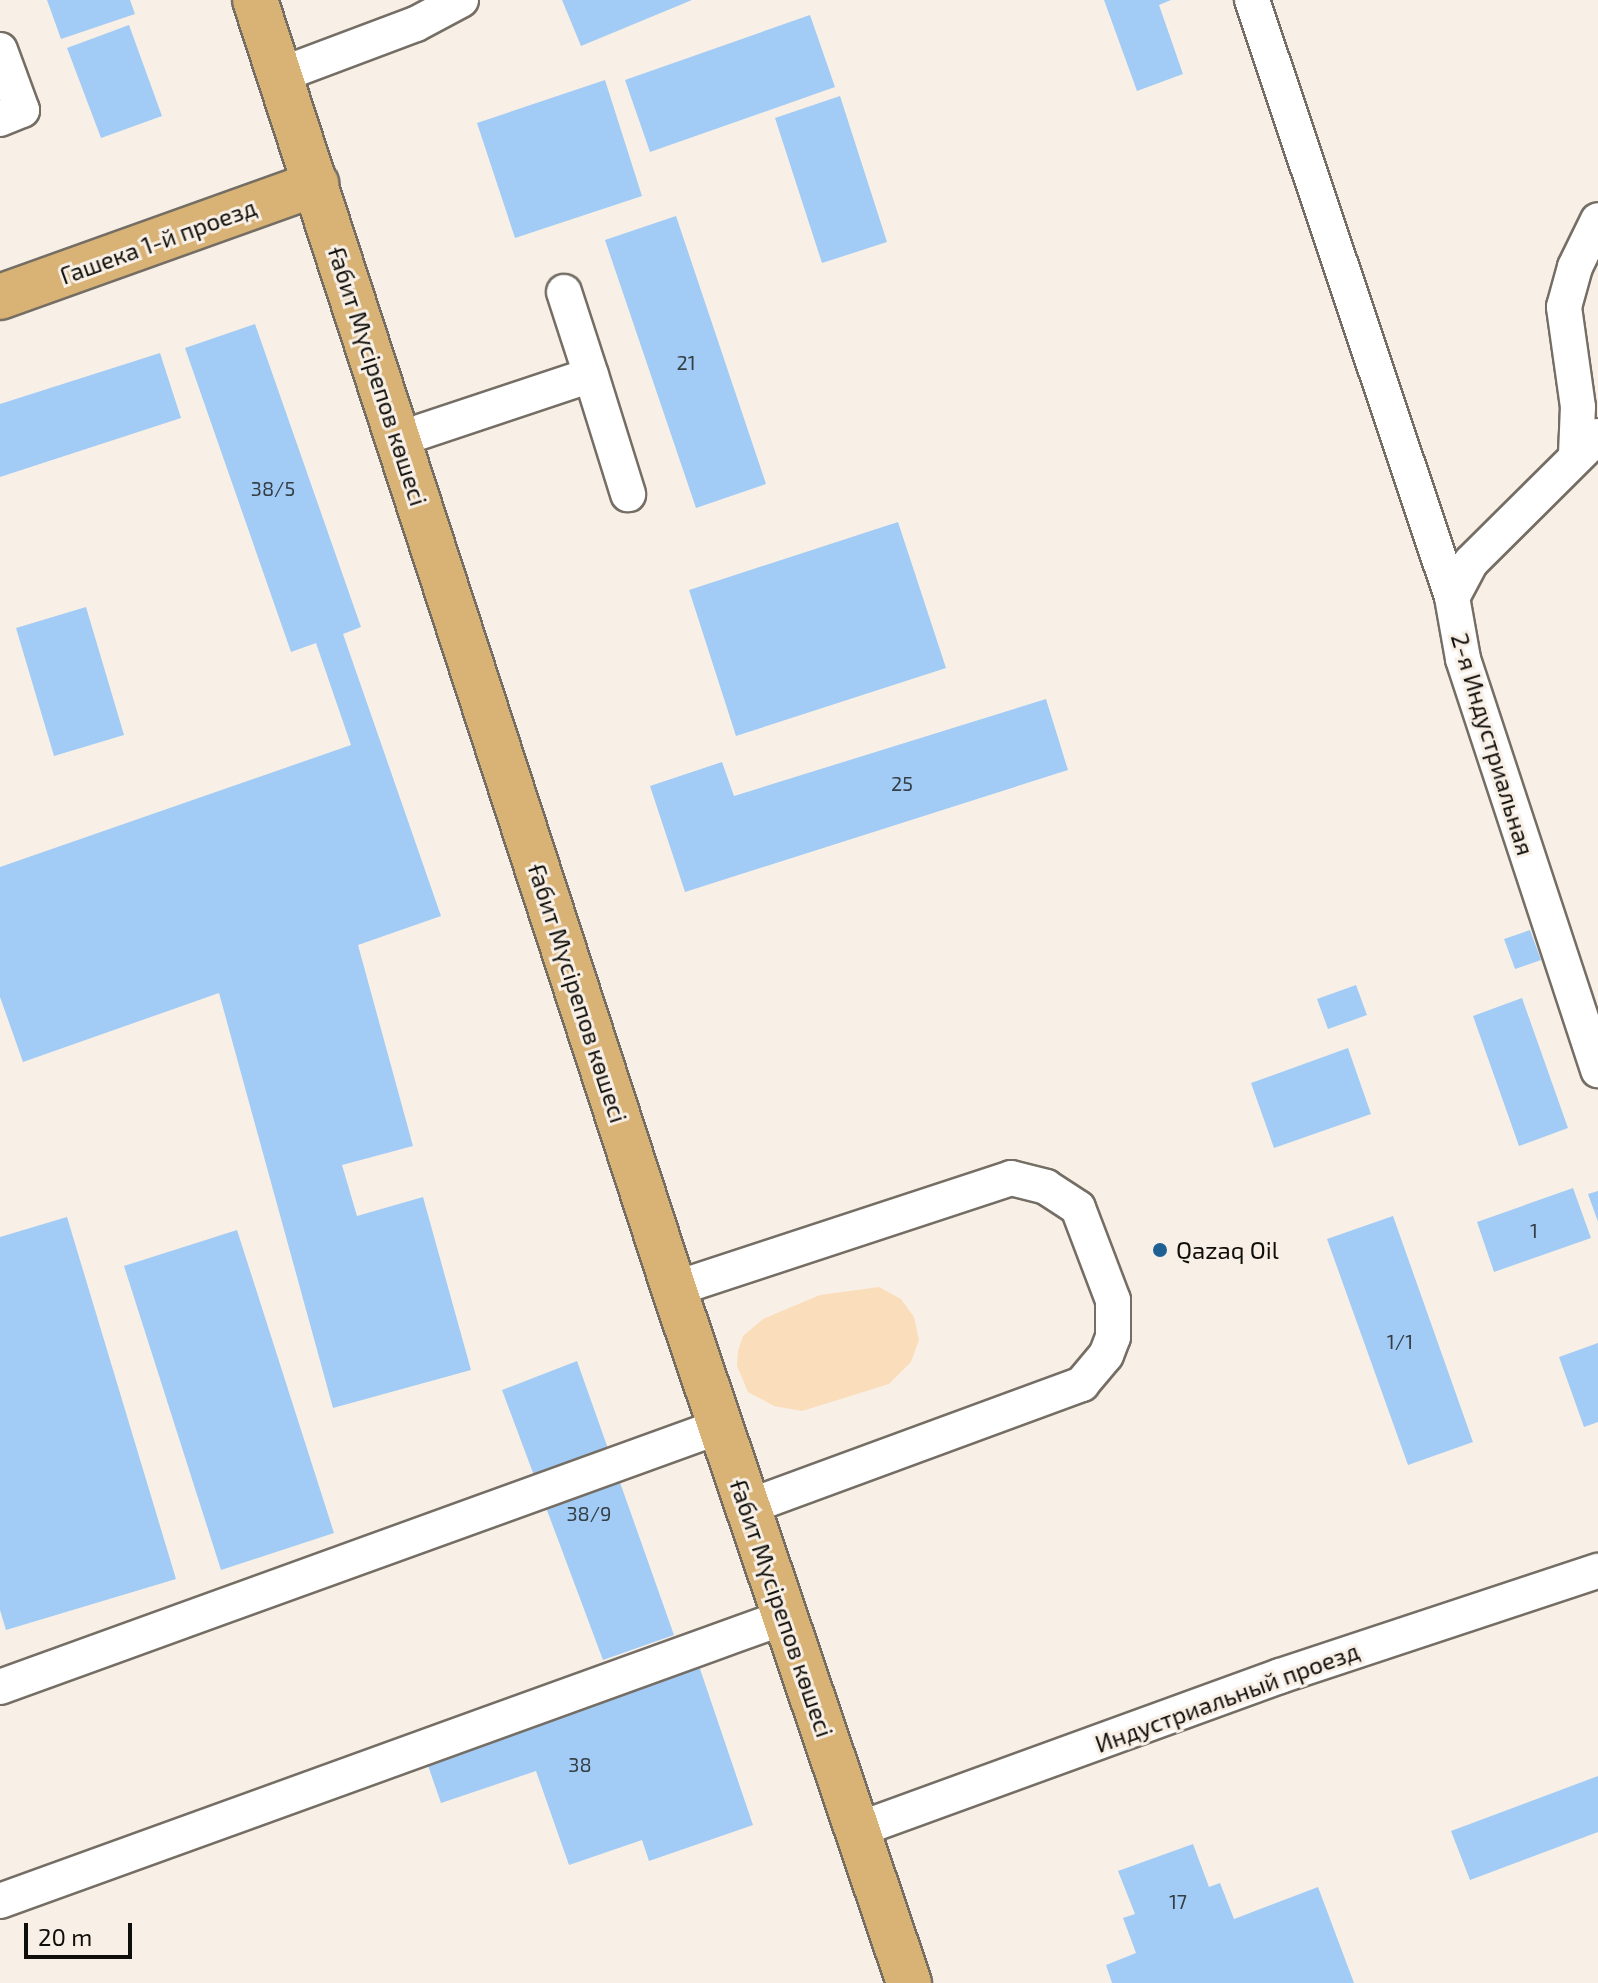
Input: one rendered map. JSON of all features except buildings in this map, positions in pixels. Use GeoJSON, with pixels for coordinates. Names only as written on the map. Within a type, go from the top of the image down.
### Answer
{"type":"FeatureCollection","features":[{"type":"Feature","properties":{"kind":"main road","name":"Ғабит Мүсірепов көшесі"},"geometry":{"type":"LineString","coordinates":[[255,0],[674,1289],[909,1983]]}},
{"type":"Feature","properties":{"kind":"main road","name":"Гашека 1-й проезд"},"geometry":{"type":"LineString","coordinates":[[0,297],[316,184]]}},
{"type":"Feature","properties":{"kind":"street"},"geometry":{"type":"LineString","coordinates":[[280,75],[416,24],[461,0]]}},
{"type":"Feature","properties":{"kind":"street","name":"2-я Индустриальная"},"geometry":{"type":"LineString","coordinates":[[1252,0],[1452,597],[1463,659],[1598,1070]]}},
{"type":"Feature","properties":{"kind":"street"},"geometry":{"type":"LineString","coordinates":[[0,50],[22,110],[0,119]]}},
{"type":"Feature","properties":{"kind":"street"},"geometry":{"type":"LineString","coordinates":[[1452,597],[1471,562],[1587,445],[1578,407],[1564,307],[1575,267],[1598,220]]}},
{"type":"Feature","properties":{"kind":"street"},"geometry":{"type":"LineString","coordinates":[[564,292],[628,494]]}},
{"type":"Feature","properties":{"kind":"street"},"geometry":{"type":"LineString","coordinates":[[399,439],[591,375]]}},
{"type":"Feature","properties":{"kind":"street"},"geometry":{"type":"LineString","coordinates":[[674,1289],[1011,1178],[1046,1187],[1078,1208],[1113,1300],[1113,1337],[1106,1355],[1082,1384],[748,1507]]}},
{"type":"Feature","properties":{"kind":"street"},"geometry":{"type":"LineString","coordinates":[[0,1687],[721,1426]]}},
{"type":"Feature","properties":{"kind":"street","name":"Индустриальный проезд"},"geometry":{"type":"LineString","coordinates":[[857,1830],[1280,1676],[1598,1571]]}},
{"type":"Feature","properties":{"kind":"street"},"geometry":{"type":"LineString","coordinates":[[0,1901],[785,1617]]}},
{"type":"Feature","properties":{"kind":"shaded area"},"geometry":{"type":"Polygon","coordinates":[[[879,1287],[901,1299],[914,1317],[919,1340],[911,1362],[889,1384],[802,1411],[774,1406],[748,1392],[737,1366],[738,1351],[743,1336],[763,1319],[820,1295],[879,1287]]]}},
{"type":"Feature","properties":{"kind":"place","name":"Qazaq Oil"},"geometry":{"type":"Point","coordinates":[1160,1250]}}]}
